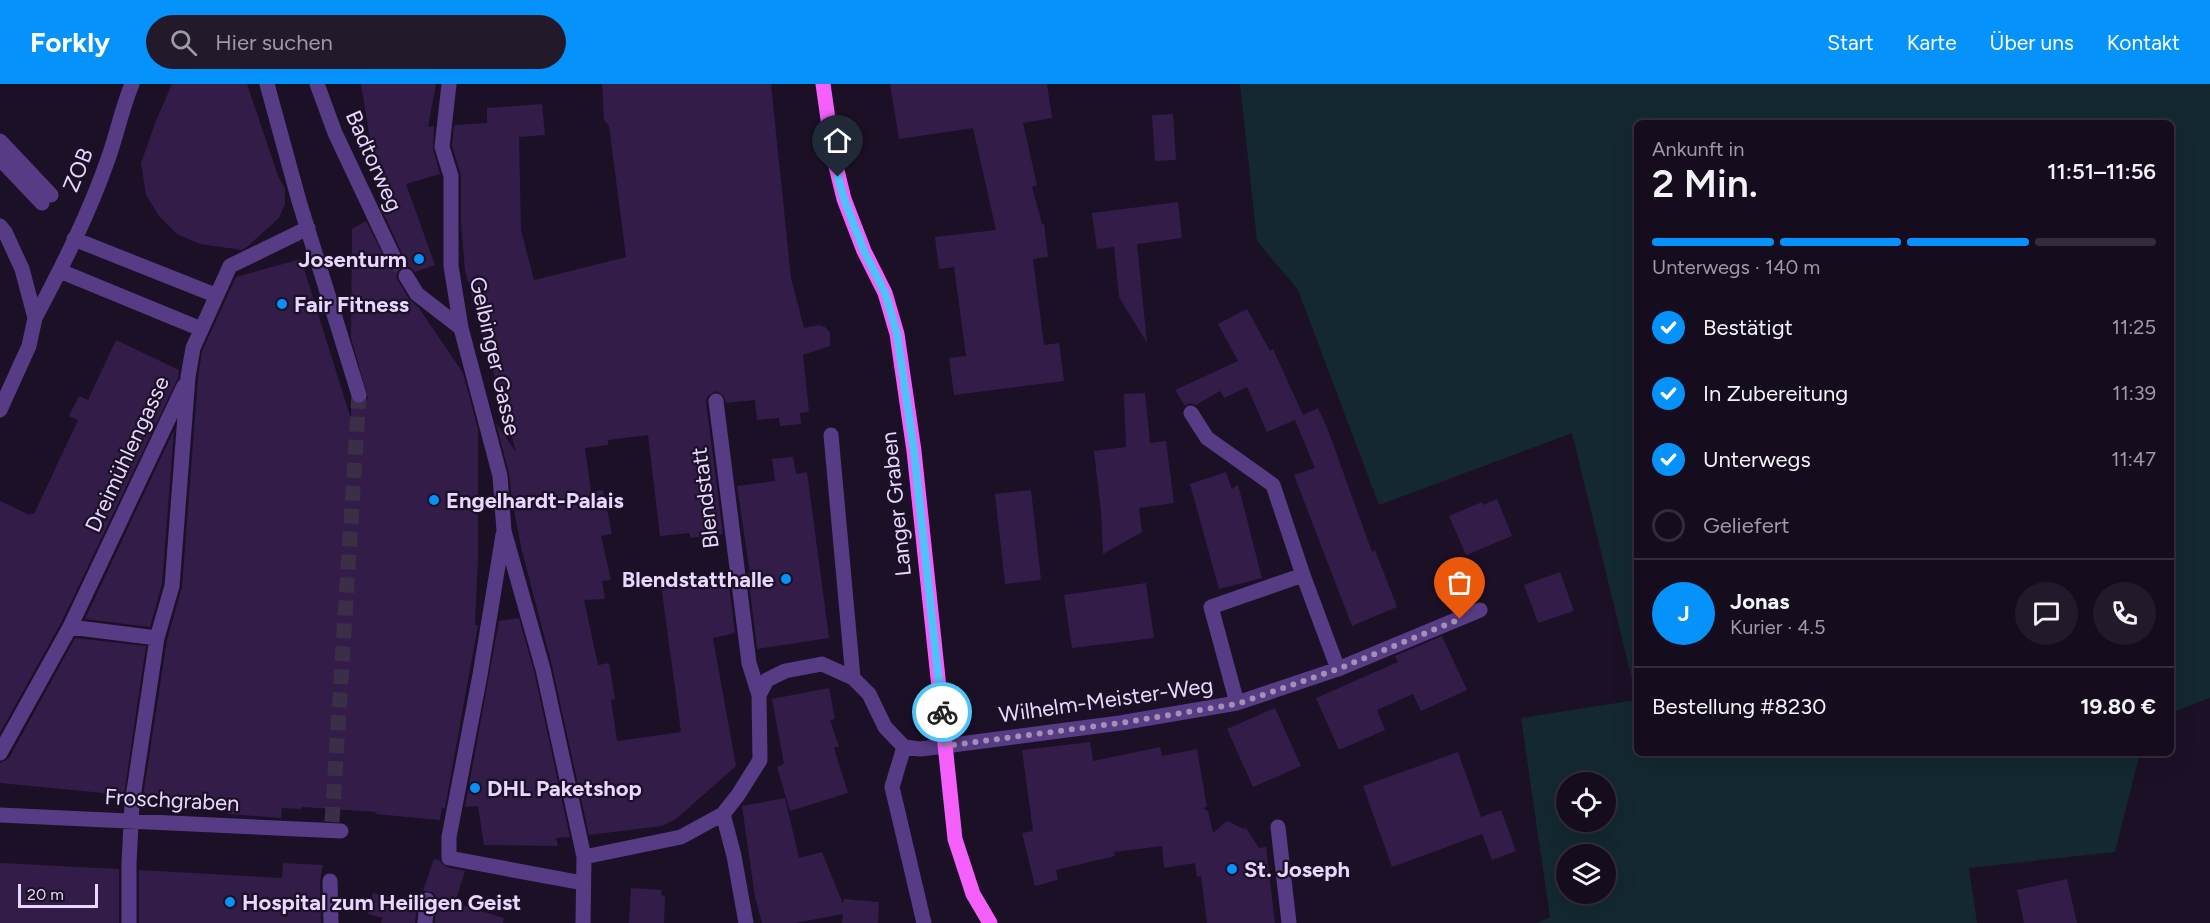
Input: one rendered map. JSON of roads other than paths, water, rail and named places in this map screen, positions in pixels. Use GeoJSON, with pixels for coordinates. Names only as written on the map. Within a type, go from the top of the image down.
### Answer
{"type":"FeatureCollection","features":[{"type":"Feature","properties":{"kind":"main road","name":"Langer Graben"},"geometry":{"type":"LineString","coordinates":[[823,84],[832,154],[844,199],[864,251],[885,293],[897,334],[914,451],[955,839],[973,894],[990,923]]}},
{"type":"Feature","properties":{"kind":"street","name":"ZOB"},"geometry":{"type":"LineString","coordinates":[[35,318],[60,271],[108,160],[132,84]]}},
{"type":"Feature","properties":{"kind":"street"},"geometry":{"type":"LineString","coordinates":[[267,84],[358,395]]}},
{"type":"Feature","properties":{"kind":"street","name":"Badtorweg"},"geometry":{"type":"LineString","coordinates":[[316,84],[335,133],[393,256]]}},
{"type":"Feature","properties":{"kind":"street","name":"Gelbinger Gasse"},"geometry":{"type":"LineString","coordinates":[[448,84],[442,147],[451,176],[451,266],[461,328],[500,476],[504,531],[543,669],[584,857],[583,923]]}},
{"type":"Feature","properties":{"kind":"street"},"geometry":{"type":"LineString","coordinates":[[0,141],[46,199],[0,159]]}},
{"type":"Feature","properties":{"kind":"street"},"geometry":{"type":"LineString","coordinates":[[0,226],[22,269],[35,318],[29,346],[0,410]]}},
{"type":"Feature","properties":{"kind":"street"},"geometry":{"type":"LineString","coordinates":[[188,377],[193,348],[230,266],[308,228]]}},
{"type":"Feature","properties":{"kind":"street"},"geometry":{"type":"LineString","coordinates":[[74,239],[215,295]]}},
{"type":"Feature","properties":{"kind":"street"},"geometry":{"type":"LineString","coordinates":[[60,271],[201,329]]}},
{"type":"Feature","properties":{"kind":"street"},"geometry":{"type":"LineString","coordinates":[[406,276],[417,294],[461,328]]}},
{"type":"Feature","properties":{"kind":"street","name":"Dreimühlengasse"},"geometry":{"type":"LineString","coordinates":[[0,753],[70,627],[188,377]]}},
{"type":"Feature","properties":{"kind":"street","name":"Dreimühlengasse"},"geometry":{"type":"LineString","coordinates":[[129,923],[132,804],[156,638],[172,586],[188,377]]}},
{"type":"Feature","properties":{"kind":"street","name":"Blendstatt"},"geometry":{"type":"LineString","coordinates":[[716,400],[749,663],[759,695],[760,760],[723,814]]}},
{"type":"Feature","properties":{"kind":"street"},"geometry":{"type":"LineString","coordinates":[[1191,413],[1207,438],[1273,485],[1338,669]]}},
{"type":"Feature","properties":{"kind":"street"},"geometry":{"type":"LineString","coordinates":[[831,435],[854,678]]}},
{"type":"Feature","properties":{"kind":"street","name":"Gelbinger Gasse"},"geometry":{"type":"LineString","coordinates":[[504,531],[480,675],[449,837],[448,858],[583,883]]}},
{"type":"Feature","properties":{"kind":"street","name":"Wilhelm-Meister-Weg"},"geometry":{"type":"LineString","coordinates":[[1237,704],[1210,607],[1303,575]]}},
{"type":"Feature","properties":{"kind":"street","name":"Wilhelm-Meister-Weg"},"geometry":{"type":"LineString","coordinates":[[904,747],[920,749],[945,746],[1120,723],[1237,704],[1338,669],[1480,610]]}},
{"type":"Feature","properties":{"kind":"street"},"geometry":{"type":"LineString","coordinates":[[70,627],[156,638]]}},
{"type":"Feature","properties":{"kind":"street"},"geometry":{"type":"LineString","coordinates":[[759,695],[767,680],[785,671],[822,664],[854,678],[869,694],[885,727],[904,747],[892,788],[924,923]]}},
{"type":"Feature","properties":{"kind":"street"},"geometry":{"type":"LineString","coordinates":[[584,857],[681,837],[723,814],[734,856],[746,923]]}},
{"type":"Feature","properties":{"kind":"street","name":"Froschgraben"},"geometry":{"type":"LineString","coordinates":[[0,815],[341,831]]}},
{"type":"Feature","properties":{"kind":"street"},"geometry":{"type":"LineString","coordinates":[[1278,827],[1289,923]]}},
{"type":"Feature","properties":{"kind":"street"},"geometry":{"type":"LineString","coordinates":[[330,881],[331,923]]}},
{"type":"Feature","properties":{"kind":"street"},"geometry":{"type":"LineString","coordinates":[[425,923],[427,900]]}},
{"type":"Feature","properties":{"kind":"tunnel"},"geometry":{"type":"LineString","coordinates":[[393,256],[406,276]]}},
{"type":"Feature","properties":{"kind":"tunnel"},"geometry":{"type":"LineString","coordinates":[[332,822],[359,395]]}},
{"type":"Feature","properties":{"kind":"place","name":"Josenturm"},"geometry":{"type":"Point","coordinates":[419,259]}},
{"type":"Feature","properties":{"kind":"place","name":"Fair Fitness"},"geometry":{"type":"Point","coordinates":[282,304]}},
{"type":"Feature","properties":{"kind":"place","name":"Engelhardt-Palais"},"geometry":{"type":"Point","coordinates":[434,500]}},
{"type":"Feature","properties":{"kind":"place","name":"Blendstatthalle"},"geometry":{"type":"Point","coordinates":[786,579]}},
{"type":"Feature","properties":{"kind":"place","name":"DHL Paketshop"},"geometry":{"type":"Point","coordinates":[475,788]}},
{"type":"Feature","properties":{"kind":"place","name":"St. Joseph"},"geometry":{"type":"Point","coordinates":[1232,869]}},
{"type":"Feature","properties":{"kind":"place","name":"Hospital zum Heiligen Geist"},"geometry":{"type":"Point","coordinates":[230,902]}}]}
